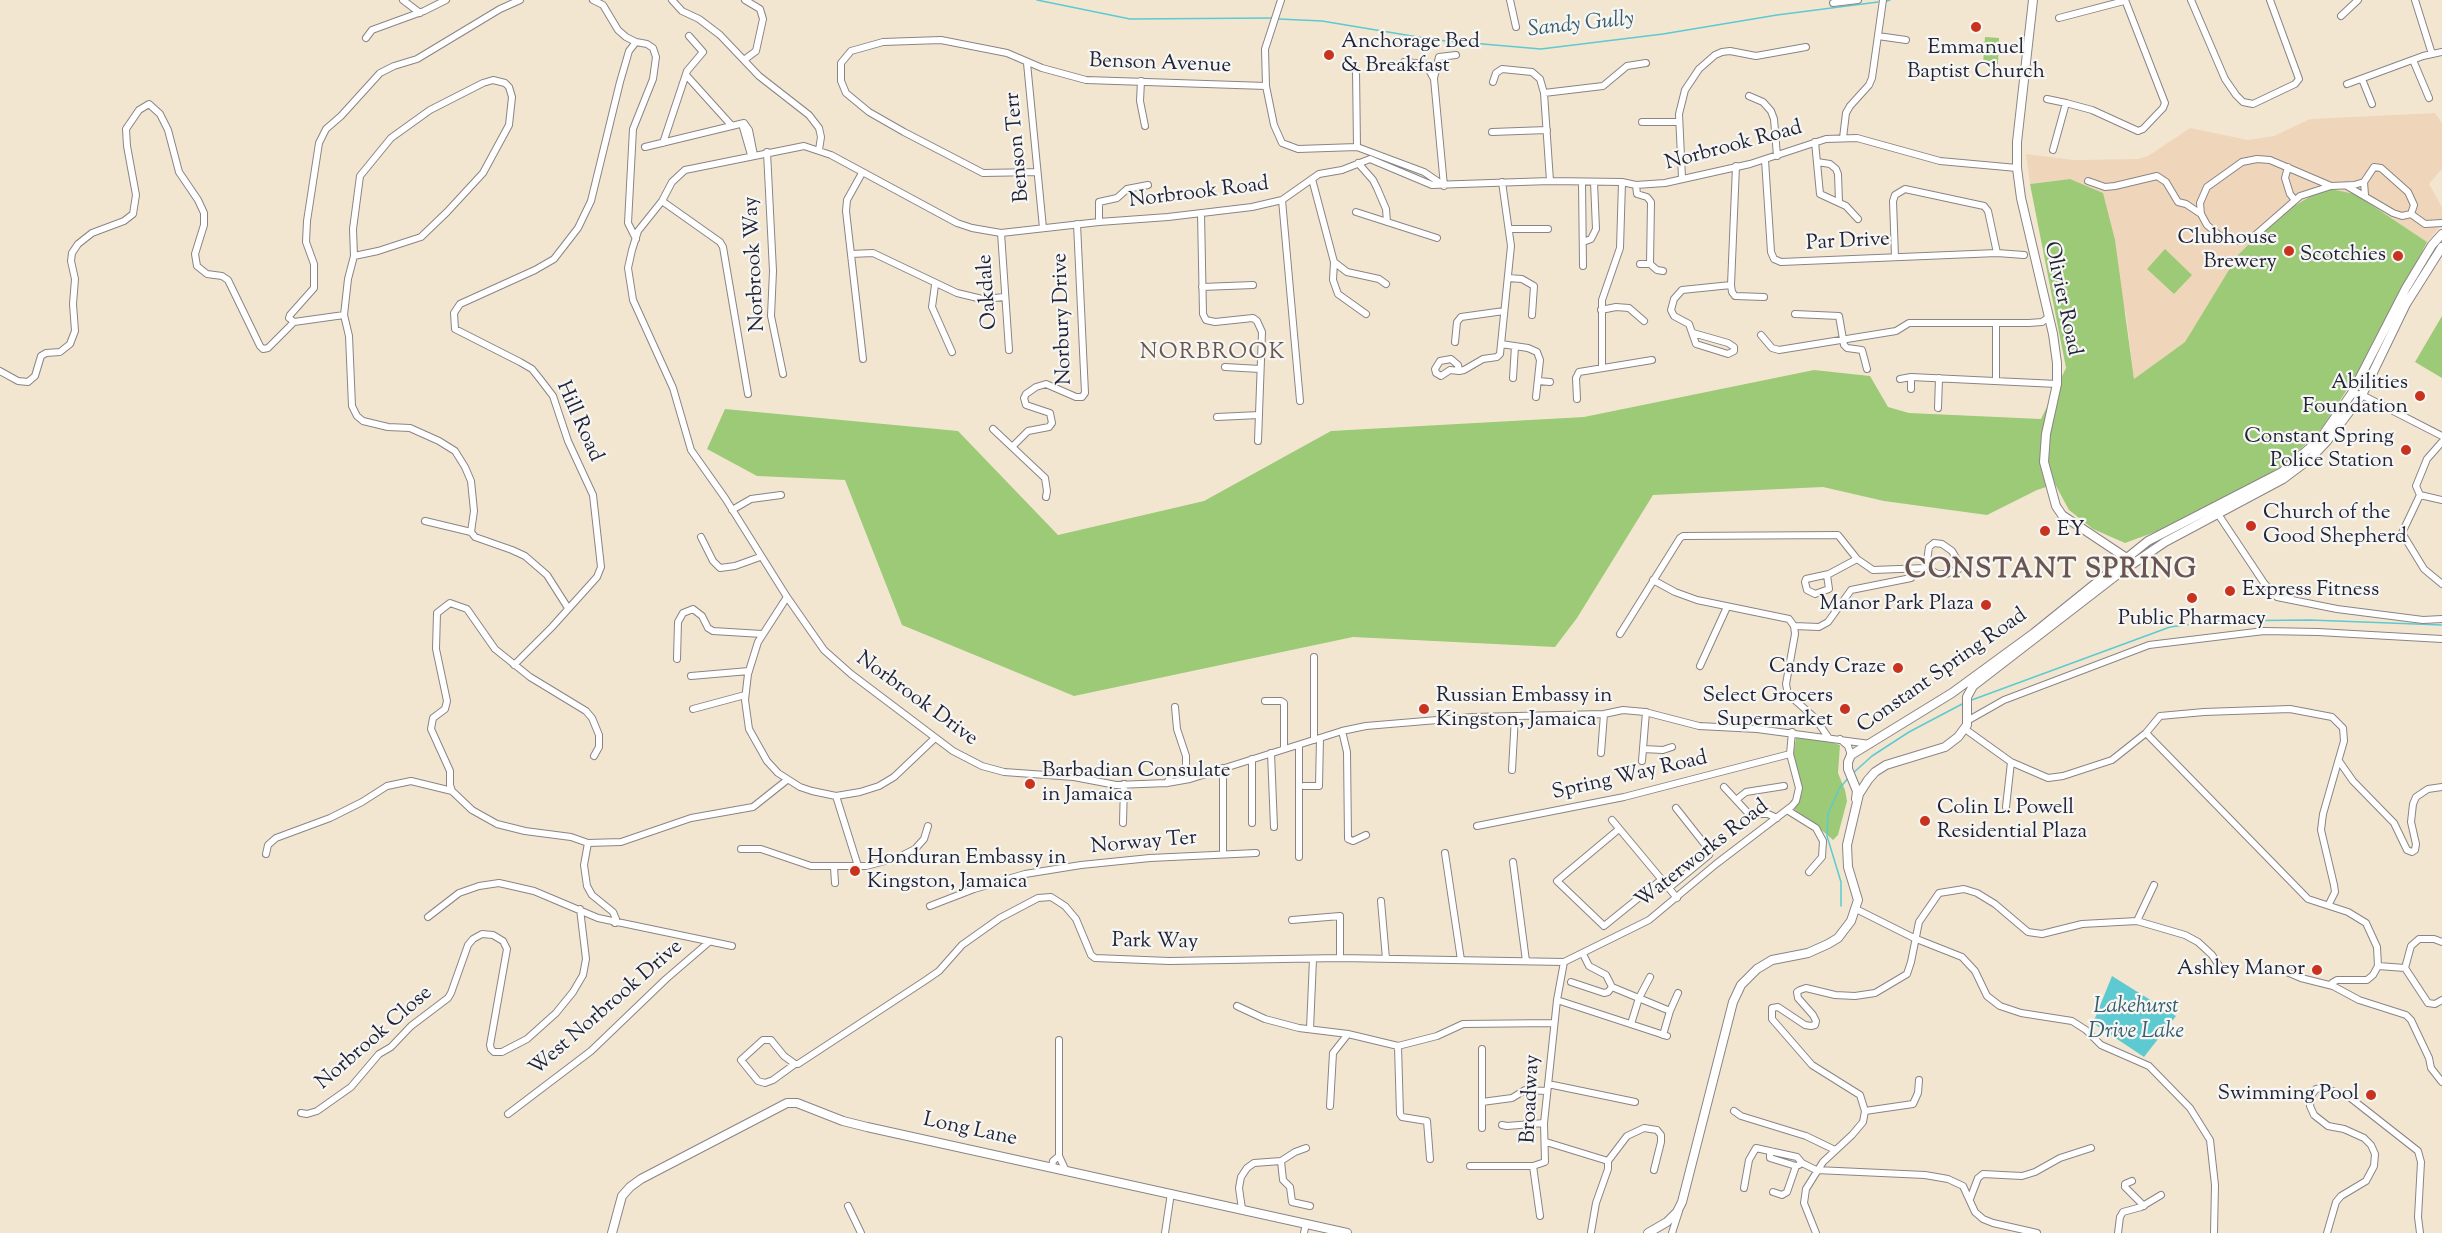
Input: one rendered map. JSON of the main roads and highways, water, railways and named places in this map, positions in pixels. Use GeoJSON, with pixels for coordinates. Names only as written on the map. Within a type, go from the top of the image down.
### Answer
{"type":"FeatureCollection","features":[{"type":"Feature","properties":{"kind":"main road","name":"Olivier Road"},"geometry":{"type":"LineString","coordinates":[[2033,0],[2016,168],[2057,363],[2057,384],[2044,451],[2046,471],[2056,506],[2069,522],[2126,557],[2133,564]]}},
{"type":"Feature","properties":{"kind":"main road","name":"Constant Spring Road"},"geometry":{"type":"LineString","coordinates":[[1648,1233],[1667,1222],[1677,1212],[1682,1202],[1733,1002],[1741,985],[1757,969],[1772,960],[1808,953],[1838,938],[1846,930],[1857,909],[1856,889],[1848,867],[1847,854],[1861,790],[1875,772],[1886,765],[1945,747],[1966,725],[1968,701],[1978,681],[2133,564],[2165,542],[2282,472],[2320,439],[2352,393],[2406,288],[2432,245],[2442,234]]}},
{"type":"Feature","properties":{"kind":"main road","name":"Constant Spring Road"},"geometry":{"type":"LineString","coordinates":[[1856,809],[1857,791],[1848,762],[1851,756],[1952,693],[2034,633],[2148,541],[2283,479],[2311,458],[2362,395],[2406,304],[2442,246]]}},
{"type":"Feature","properties":{"kind":"main road"},"geometry":{"type":"LineString","coordinates":[[1901,726],[1959,693],[1968,701]]}},
{"type":"Feature","properties":{"kind":"main road"},"geometry":{"type":"LineString","coordinates":[[1852,778],[1875,772]]}},
{"type":"Feature","properties":{"kind":"main road","name":"Long Lane"},"geometry":{"type":"LineString","coordinates":[[612,1233],[622,1196],[641,1179],[715,1143],[775,1107],[787,1103],[797,1103],[843,1121],[867,1127],[1347,1233]]}},
{"type":"Feature","properties":{"kind":"water","name":"Lakehurst Drive Lake"},"geometry":{"type":"Polygon","coordinates":[[[2112,976],[2176,1016],[2144,1057],[2093,1023],[2112,976]]]}},
{"type":"Feature","properties":{"kind":"waterway","name":"Sandy Gully"},"geometry":{"type":"LineString","coordinates":[[1037,0],[1130,19],[1271,18]]}},
{"type":"Feature","properties":{"kind":"waterway","name":"Sandy Gully"},"geometry":{"type":"LineString","coordinates":[[1279,19],[1322,21],[1436,40],[1541,49],[1663,34],[1777,15],[1878,2]]}},
{"type":"Feature","properties":{"kind":"waterway"},"geometry":{"type":"LineString","coordinates":[[1969,701],[2170,627],[2215,621],[2310,620],[2442,625]]}},
{"type":"Feature","properties":{"kind":"waterway"},"geometry":{"type":"LineString","coordinates":[[1852,774],[1872,756],[1909,732],[1964,703]]}},
{"type":"Feature","properties":{"kind":"waterway"},"geometry":{"type":"LineString","coordinates":[[1841,906],[1841,882],[1827,836],[1828,814],[1839,789],[1849,777]]}},
{"type":"Feature","properties":{"kind":"place","name":"Emmanuel Baptist Church"},"geometry":{"type":"Point","coordinates":[1976,27]}},
{"type":"Feature","properties":{"kind":"place","name":"Anchorage Bed & Breakfast"},"geometry":{"type":"Point","coordinates":[1329,55]}},
{"type":"Feature","properties":{"kind":"place","name":"Clubhouse Brewery"},"geometry":{"type":"Point","coordinates":[2289,251]}},
{"type":"Feature","properties":{"kind":"place","name":"Scotchies"},"geometry":{"type":"Point","coordinates":[2398,256]}},
{"type":"Feature","properties":{"kind":"place","name":"Abilities Foundation"},"geometry":{"type":"Point","coordinates":[2420,396]}},
{"type":"Feature","properties":{"kind":"place","name":"Constant Spring Police Station"},"geometry":{"type":"Point","coordinates":[2406,450]}},
{"type":"Feature","properties":{"kind":"place","name":"Church of the Good Shepherd"},"geometry":{"type":"Point","coordinates":[2251,526]}},
{"type":"Feature","properties":{"kind":"place","name":"EY"},"geometry":{"type":"Point","coordinates":[2045,531]}},
{"type":"Feature","properties":{"kind":"place","name":"Express Fitness"},"geometry":{"type":"Point","coordinates":[2230,591]}},
{"type":"Feature","properties":{"kind":"place","name":"Public Pharmacy"},"geometry":{"type":"Point","coordinates":[2192,598]}},
{"type":"Feature","properties":{"kind":"place","name":"Manor Park Plaza"},"geometry":{"type":"Point","coordinates":[1986,605]}},
{"type":"Feature","properties":{"kind":"place","name":"Candy Craze"},"geometry":{"type":"Point","coordinates":[1898,668]}},
{"type":"Feature","properties":{"kind":"place","name":"Russian Embassy in Kingston, Jamaica"},"geometry":{"type":"Point","coordinates":[1424,709]}},
{"type":"Feature","properties":{"kind":"place","name":"Select Grocers Supermarket"},"geometry":{"type":"Point","coordinates":[1845,709]}},
{"type":"Feature","properties":{"kind":"place","name":"Barbadian Consulate in Jamaica"},"geometry":{"type":"Point","coordinates":[1030,784]}},
{"type":"Feature","properties":{"kind":"place","name":"Colin L. Powell Residential Plaza"},"geometry":{"type":"Point","coordinates":[1925,821]}},
{"type":"Feature","properties":{"kind":"place","name":"Honduran Embassy in Kingston, Jamaica"},"geometry":{"type":"Point","coordinates":[855,871]}},
{"type":"Feature","properties":{"kind":"place","name":"Ashley Manor"},"geometry":{"type":"Point","coordinates":[2317,970]}},
{"type":"Feature","properties":{"kind":"place","name":"Swimming Pool"},"geometry":{"type":"Point","coordinates":[2371,1095]}},
{"type":"Feature","properties":{"kind":"district","name":"NORBROOK"},"geometry":{"type":"Point","coordinates":[1213,354]}},
{"type":"Feature","properties":{"kind":"district","name":"CONSTANT SPRING"},"geometry":{"type":"Point","coordinates":[2051,572]}}]}
